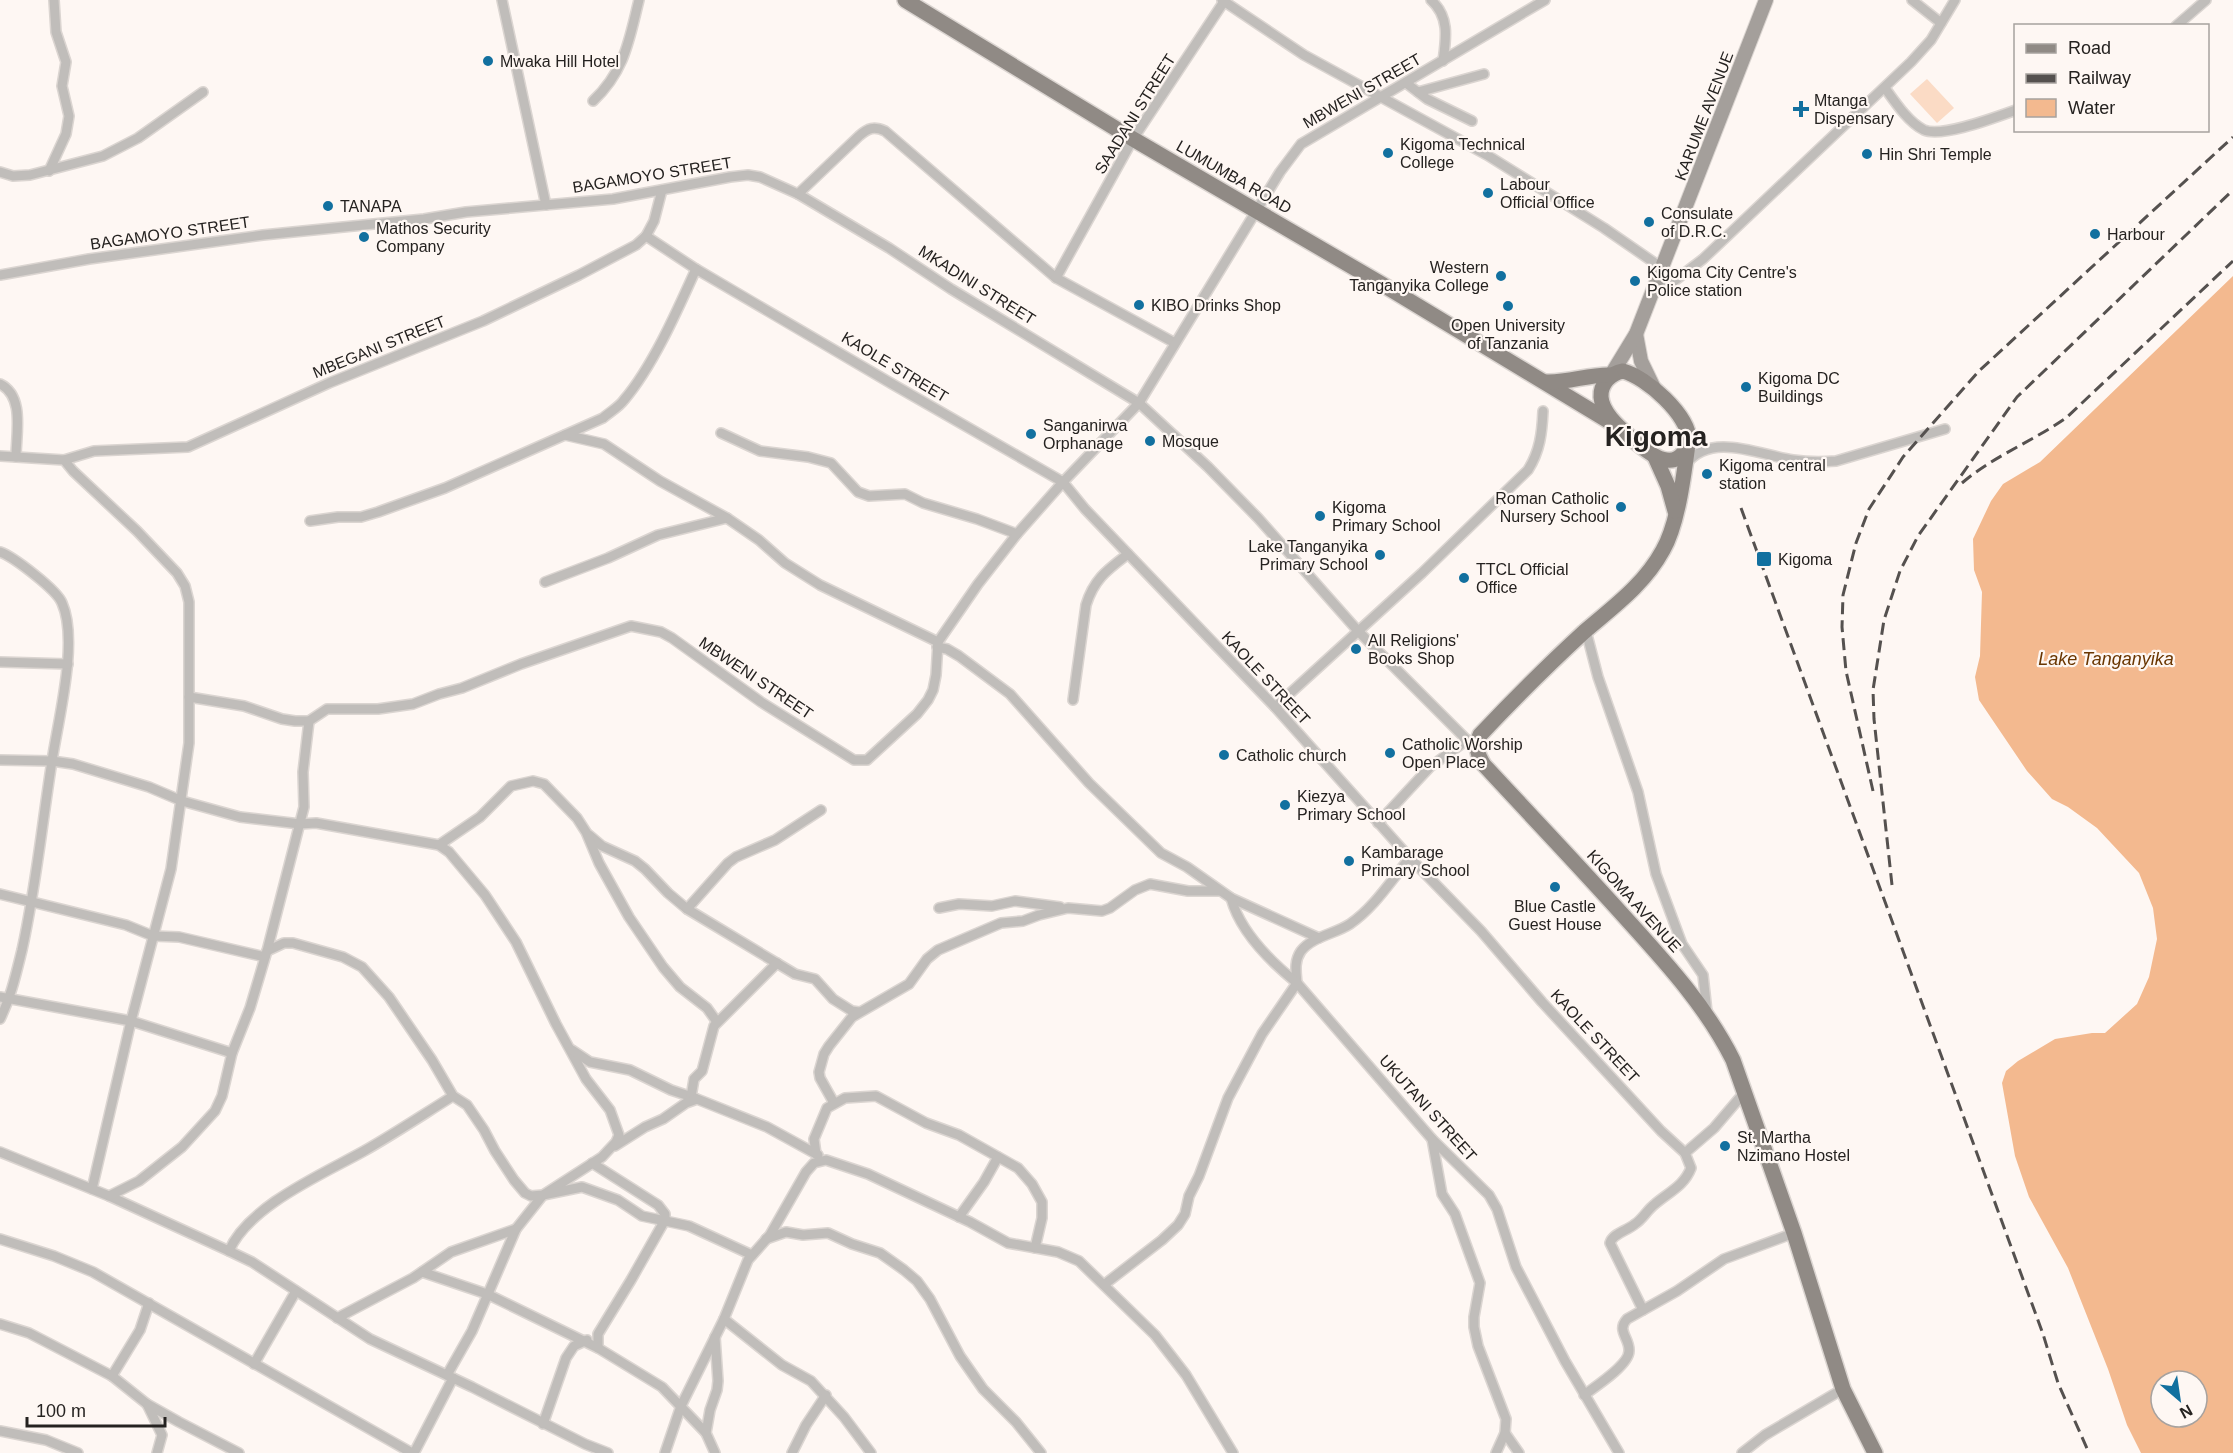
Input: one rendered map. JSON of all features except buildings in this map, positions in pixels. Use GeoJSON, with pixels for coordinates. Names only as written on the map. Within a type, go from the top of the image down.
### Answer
{"type":"FeatureCollection","features":[{"type":"Feature","properties":{"kind":"main road","name":"LUMUMBA ROAD"},"geometry":{"type":"LineString","coordinates":[[905,0],[1132,139],[1380,283],[1620,428]]}},
{"type":"Feature","properties":{"kind":"main road"},"geometry":{"type":"LineString","coordinates":[[1472,742],[1527,686],[1634,589],[1652,567],[1665,548],[1685,466],[1689,435],[1685,425],[1654,389],[1632,373],[1623,371],[1611,375],[1599,374],[1570,382],[1546,382]]}},
{"type":"Feature","properties":{"kind":"main road"},"geometry":{"type":"LineString","coordinates":[[1611,375],[1603,387],[1601,396],[1606,410],[1620,428],[1655,457],[1664,460],[1675,459],[1682,455],[1688,444]]}},
{"type":"Feature","properties":{"kind":"main road"},"geometry":{"type":"LineString","coordinates":[[1655,457],[1668,486],[1675,514]]}},
{"type":"Feature","properties":{"kind":"main road","name":"KIGOMA AVENUE"},"geometry":{"type":"LineString","coordinates":[[1472,742],[1484,765],[1672,970],[1707,1015],[1733,1060],[1743,1094],[1794,1233],[1843,1389],[1870,1450]]}},
{"type":"Feature","properties":{"kind":"street"},"geometry":{"type":"LineString","coordinates":[[49,171],[66,134],[69,116],[62,86],[66,62],[56,32],[54,0]]}},
{"type":"Feature","properties":{"kind":"street"},"geometry":{"type":"LineString","coordinates":[[502,0],[546,205]]}},
{"type":"Feature","properties":{"kind":"street"},"geometry":{"type":"LineString","coordinates":[[593,101],[617,74],[639,0]]}},
{"type":"Feature","properties":{"kind":"street"},"geometry":{"type":"LineString","coordinates":[[1431,0],[1442,14],[1447,33],[1443,61]]}},
{"type":"Feature","properties":{"kind":"street","name":"MBWENI STREET"},"geometry":{"type":"LineString","coordinates":[[309,721],[327,709],[378,709],[413,704],[462,688],[617,629],[636,626],[661,632],[672,638],[760,702],[854,760],[867,759],[928,700],[936,675],[937,644],[978,584],[1017,534],[1063,482],[1139,403],[1290,157],[1301,144],[1545,0]]}},
{"type":"Feature","properties":{"kind":"street","name":"KARUME AVENUE"},"geometry":{"type":"LineString","coordinates":[[1611,375],[1636,334],[1766,0]]}},
{"type":"Feature","properties":{"kind":"street"},"geometry":{"type":"LineString","coordinates":[[1912,0],[1941,23]]}},
{"type":"Feature","properties":{"kind":"street"},"geometry":{"type":"LineString","coordinates":[[1652,292],[1673,282],[1703,259],[1885,88],[1931,40],[1955,0]]}},
{"type":"Feature","properties":{"kind":"street"},"geometry":{"type":"LineString","coordinates":[[2178,24],[2206,0]]}},
{"type":"Feature","properties":{"kind":"street"},"geometry":{"type":"LineString","coordinates":[[1224,1],[1304,55],[1487,155],[1604,228],[1662,268]]}},
{"type":"Feature","properties":{"kind":"street","name":"SAADANI STREET"},"geometry":{"type":"LineString","coordinates":[[1056,278],[1132,139],[1224,1]]}},
{"type":"Feature","properties":{"kind":"street"},"geometry":{"type":"LineString","coordinates":[[1418,92],[1484,74]]}},
{"type":"Feature","properties":{"kind":"street"},"geometry":{"type":"LineString","coordinates":[[1406,83],[1441,107],[1472,121]]}},
{"type":"Feature","properties":{"kind":"street"},"geometry":{"type":"LineString","coordinates":[[1885,88],[1914,123],[1924,130],[1934,132],[1947,132],[2014,111]]}},
{"type":"Feature","properties":{"kind":"street"},"geometry":{"type":"LineString","coordinates":[[0,172],[13,176],[49,171],[103,156],[121,148],[153,128],[203,92]]}},
{"type":"Feature","properties":{"kind":"street"},"geometry":{"type":"LineString","coordinates":[[798,194],[859,136],[868,129],[877,127],[885,131],[1056,278],[1176,343]]}},
{"type":"Feature","properties":{"kind":"street","name":"BAGAMOYO STREET"},"geometry":{"type":"LineString","coordinates":[[0,275],[89,259],[263,235],[613,199],[748,175],[773,182],[798,194]]}},
{"type":"Feature","properties":{"kind":"street"},"geometry":{"type":"LineString","coordinates":[[646,236],[654,221],[663,190]]}},
{"type":"Feature","properties":{"kind":"street","name":"MKADINI STREET"},"geometry":{"type":"LineString","coordinates":[[798,194],[1139,403]]}},
{"type":"Feature","properties":{"kind":"street","name":"KAOLE STREET"},"geometry":{"type":"LineString","coordinates":[[646,236],[696,269],[1063,482],[1128,554],[1275,707],[1378,823],[1481,931],[1542,1002],[1661,1131],[1685,1152]]}},
{"type":"Feature","properties":{"kind":"street","name":"MBEGANI STREET"},"geometry":{"type":"LineString","coordinates":[[64,460],[94,451],[188,447],[329,383],[483,321],[579,274],[636,244],[646,236]]}},
{"type":"Feature","properties":{"kind":"street"},"geometry":{"type":"LineString","coordinates":[[310,521],[361,517],[378,512],[445,488],[603,418],[623,402],[646,367],[680,306],[696,269]]}},
{"type":"Feature","properties":{"kind":"street"},"geometry":{"type":"LineString","coordinates":[[1636,334],[1641,362],[1654,389]]}},
{"type":"Feature","properties":{"kind":"street"},"geometry":{"type":"LineString","coordinates":[[0,384],[7,388],[14,399],[17,421],[16,457]]}},
{"type":"Feature","properties":{"kind":"street"},"geometry":{"type":"LineString","coordinates":[[1139,403],[1208,467],[1258,518],[1359,632],[1472,742],[1430,767],[1378,823]]}},
{"type":"Feature","properties":{"kind":"street"},"geometry":{"type":"LineString","coordinates":[[1275,707],[1422,573],[1528,470],[1538,455],[1543,411]]}},
{"type":"Feature","properties":{"kind":"street"},"geometry":{"type":"LineString","coordinates":[[1685,466],[1698,452],[1717,446],[1799,460],[1836,461],[1945,429]]}},
{"type":"Feature","properties":{"kind":"street"},"geometry":{"type":"LineString","coordinates":[[721,433],[760,451],[808,457],[831,463],[858,492],[869,496],[905,494],[923,503],[1017,534]]}},
{"type":"Feature","properties":{"kind":"street"},"geometry":{"type":"LineString","coordinates":[[563,435],[604,444],[660,481],[727,518],[759,540],[785,563],[820,585],[959,656],[1010,694],[1089,783],[1161,853],[1187,867],[1231,898],[1319,938]]}},
{"type":"Feature","properties":{"kind":"street"},"geometry":{"type":"LineString","coordinates":[[0,456],[64,460],[177,573],[185,586],[189,602],[189,743],[171,869],[131,1021],[92,1190]]}},
{"type":"Feature","properties":{"kind":"street"},"geometry":{"type":"LineString","coordinates":[[545,582],[658,536],[727,518]]}},
{"type":"Feature","properties":{"kind":"street"},"geometry":{"type":"LineString","coordinates":[[0,552],[19,562],[59,597],[66,616],[68,664],[52,760],[33,902],[0,1019]]}},
{"type":"Feature","properties":{"kind":"street"},"geometry":{"type":"LineString","coordinates":[[1073,700],[1090,591],[1097,580],[1128,554]]}},
{"type":"Feature","properties":{"kind":"street"},"geometry":{"type":"LineString","coordinates":[[1586,631],[1598,677],[1638,792],[1656,874],[1682,944],[1703,975],[1707,1015]]}},
{"type":"Feature","properties":{"kind":"street"},"geometry":{"type":"LineString","coordinates":[[0,662],[68,664]]}},
{"type":"Feature","properties":{"kind":"street"},"geometry":{"type":"LineString","coordinates":[[108,1196],[153,1172],[215,1111],[222,1096],[232,1053],[266,954],[304,807],[303,772],[309,721],[289,720],[244,706],[189,697]]}},
{"type":"Feature","properties":{"kind":"street"},"geometry":{"type":"LineString","coordinates":[[0,760],[52,760],[113,775],[182,801],[240,817],[300,824],[316,823],[439,845],[449,852],[485,895],[516,942],[586,1079],[615,1119],[619,1135],[608,1151]]}},
{"type":"Feature","properties":{"kind":"street"},"geometry":{"type":"LineString","coordinates":[[439,845],[480,818],[507,789],[533,781],[544,784],[577,818],[629,917],[652,952],[672,978],[706,1008],[717,1022]]}},
{"type":"Feature","properties":{"kind":"street"},"geometry":{"type":"LineString","coordinates":[[687,909],[728,862],[776,840],[820,810]]}},
{"type":"Feature","properties":{"kind":"street"},"geometry":{"type":"LineString","coordinates":[[586,832],[602,846],[634,861],[645,869],[687,909],[795,974],[815,979],[833,999],[852,1011],[859,1012]]}},
{"type":"Feature","properties":{"kind":"street"},"geometry":{"type":"LineString","coordinates":[[1104,1284],[1162,1240],[1178,1225],[1185,1214],[1189,1196],[1199,1176],[1227,1098],[1262,1034],[1297,983],[1296,963],[1301,952],[1319,938],[1350,924],[1364,912],[1410,858]]}},
{"type":"Feature","properties":{"kind":"street"},"geometry":{"type":"LineString","coordinates":[[939,908],[959,904],[992,906],[1015,901],[1102,911],[1135,890],[1150,884],[1188,891],[1220,891]]}},
{"type":"Feature","properties":{"kind":"street"},"geometry":{"type":"LineString","coordinates":[[0,894],[126,925],[153,936],[179,937],[266,954],[284,943],[293,942],[343,957],[362,967],[389,997],[432,1060],[453,1096],[466,1105],[475,1116],[520,1188],[531,1196],[582,1187],[618,1200],[642,1216],[689,1226],[752,1254]]}},
{"type":"Feature","properties":{"kind":"street","name":"UKUTANI STREET"},"geometry":{"type":"LineString","coordinates":[[1231,898],[1240,919],[1282,971],[1297,983],[1432,1139],[1489,1195],[1497,1209],[1516,1267],[1584,1395],[1619,1453]]}},
{"type":"Feature","properties":{"kind":"street"},"geometry":{"type":"LineString","coordinates":[[834,1103],[820,1078],[820,1065],[824,1054],[846,1022],[859,1012],[909,984],[931,955],[949,945],[1001,923],[1023,921],[1068,908]]}},
{"type":"Feature","properties":{"kind":"street"},"geometry":{"type":"LineString","coordinates":[[694,1098],[694,1079],[701,1073],[712,1030],[717,1022],[777,963]]}},
{"type":"Feature","properties":{"kind":"street"},"geometry":{"type":"LineString","coordinates":[[5,998],[131,1021],[232,1053]]}},
{"type":"Feature","properties":{"kind":"street"},"geometry":{"type":"LineString","coordinates":[[572,1050],[590,1062],[630,1070],[671,1090],[767,1127],[826,1160],[868,1174],[959,1216],[1008,1243],[1069,1256],[1079,1261],[1155,1335],[1186,1374],[1233,1453]]}},
{"type":"Feature","properties":{"kind":"street"},"geometry":{"type":"LineString","coordinates":[[1643,1310],[1610,1243],[1611,1238],[1639,1222],[1654,1204],[1679,1186],[1691,1168],[1685,1152],[1714,1128],[1743,1094]]}},
{"type":"Feature","properties":{"kind":"street"},"geometry":{"type":"LineString","coordinates":[[229,1251],[233,1242],[266,1208],[294,1189],[365,1150],[453,1096]]}},
{"type":"Feature","properties":{"kind":"street"},"geometry":{"type":"LineString","coordinates":[[816,1154],[814,1139],[816,1130],[827,1108],[845,1098],[876,1096],[926,1123],[959,1135],[1018,1168],[1032,1184],[1042,1202],[1042,1218],[1035,1248]]}},
{"type":"Feature","properties":{"kind":"street"},"geometry":{"type":"LineString","coordinates":[[0,1239],[54,1256],[93,1272],[413,1453],[472,1331],[516,1229],[543,1195],[645,1127],[663,1119],[694,1098]]}},
{"type":"Feature","properties":{"kind":"street"},"geometry":{"type":"LineString","coordinates":[[1432,1139],[1442,1194],[1455,1214],[1480,1283],[1474,1327],[1478,1346],[1506,1419],[1505,1433],[1496,1453]]}},
{"type":"Feature","properties":{"kind":"street"},"geometry":{"type":"LineString","coordinates":[[0,1152],[108,1196],[252,1262],[370,1339],[450,1376],[543,1424],[583,1449],[608,1453]]}},
{"type":"Feature","properties":{"kind":"street"},"geometry":{"type":"LineString","coordinates":[[959,1216],[984,1182],[998,1157]]}},
{"type":"Feature","properties":{"kind":"street"},"geometry":{"type":"LineString","coordinates":[[665,1453],[681,1406],[724,1319],[752,1254],[759,1250],[806,1172],[814,1163],[826,1160]]}},
{"type":"Feature","properties":{"kind":"street"},"geometry":{"type":"LineString","coordinates":[[591,1163],[658,1205],[665,1214],[664,1220],[631,1280],[598,1334],[597,1348]]}},
{"type":"Feature","properties":{"kind":"street"},"geometry":{"type":"LineString","coordinates":[[337,1318],[422,1272],[462,1246],[479,1243],[516,1229]]}},
{"type":"Feature","properties":{"kind":"street"},"geometry":{"type":"LineString","coordinates":[[766,1239],[786,1232],[803,1235],[828,1233],[892,1260],[924,1289],[960,1356],[976,1380],[1016,1422],[1041,1453]]}},
{"type":"Feature","properties":{"kind":"street"},"geometry":{"type":"LineString","coordinates":[[1584,1395],[1607,1378],[1623,1362],[1629,1350],[1622,1330],[1623,1324],[1724,1260],[1794,1233]]}},
{"type":"Feature","properties":{"kind":"street"},"geometry":{"type":"LineString","coordinates":[[422,1272],[487,1294],[584,1341],[656,1382],[706,1433],[715,1453]]}},
{"type":"Feature","properties":{"kind":"street"},"geometry":{"type":"LineString","coordinates":[[254,1364],[296,1291]]}},
{"type":"Feature","properties":{"kind":"street"},"geometry":{"type":"LineString","coordinates":[[112,1376],[140,1330],[149,1304]]}},
{"type":"Feature","properties":{"kind":"street"},"geometry":{"type":"LineString","coordinates":[[724,1319],[782,1365],[811,1381],[826,1395],[871,1453]]}},
{"type":"Feature","properties":{"kind":"street"},"geometry":{"type":"LineString","coordinates":[[0,1324],[29,1333],[112,1376],[147,1404],[238,1453]]}},
{"type":"Feature","properties":{"kind":"street"},"geometry":{"type":"LineString","coordinates":[[543,1424],[566,1358],[574,1346],[598,1334]]}},
{"type":"Feature","properties":{"kind":"street"},"geometry":{"type":"LineString","coordinates":[[706,1433],[718,1381],[715,1337]]}},
{"type":"Feature","properties":{"kind":"street"},"geometry":{"type":"LineString","coordinates":[[1742,1453],[1765,1435],[1843,1389]]}},
{"type":"Feature","properties":{"kind":"street"},"geometry":{"type":"LineString","coordinates":[[792,1453],[806,1425],[826,1395]]}},
{"type":"Feature","properties":{"kind":"street"},"geometry":{"type":"LineString","coordinates":[[147,1404],[162,1435],[157,1453]]}},
{"type":"Feature","properties":{"kind":"street"},"geometry":{"type":"LineString","coordinates":[[0,1431],[46,1440],[78,1453]]}},
{"type":"Feature","properties":{"kind":"street"},"geometry":{"type":"LineString","coordinates":[[1505,1433],[1520,1453]]}},
{"type":"Feature","properties":{"kind":"shaded area"},"geometry":{"type":"Polygon","coordinates":[[[1927,79],[1954,108],[1937,123],[1910,94],[1927,79]]]}},
{"type":"Feature","properties":{"kind":"water","name":"Lake Tanganyika"},"geometry":{"type":"Polygon","coordinates":[[[2233,276],[2233,1453],[2141,1453],[2127,1425],[2108,1369],[2068,1268],[2029,1197],[2015,1156],[2002,1083],[2006,1071],[2018,1061],[2055,1039],[2105,1033],[2137,1004],[2149,977],[2157,939],[2153,908],[2139,873],[2097,828],[2068,807],[2052,799],[2027,771],[1979,700],[1975,677],[1980,656],[1982,592],[1974,570],[1973,539],[1991,501],[2003,484],[2040,462],[2233,276]]]}},
{"type":"Feature","properties":{"kind":"railway"},"geometry":{"type":"LineString","coordinates":[[1873,791],[1846,671],[1842,627],[1843,595],[1856,543],[1869,509],[1903,457],[1979,371],[2233,137]]}},
{"type":"Feature","properties":{"kind":"railway"},"geometry":{"type":"LineString","coordinates":[[1892,885],[1874,719],[1873,690],[1884,620],[1900,571],[1918,536],[2017,397],[2233,190]]}},
{"type":"Feature","properties":{"kind":"railway"},"geometry":{"type":"LineString","coordinates":[[1962,483],[1986,465],[2066,418],[2233,261]]}},
{"type":"Feature","properties":{"kind":"railway"},"geometry":{"type":"LineString","coordinates":[[1741,508],[2043,1334],[2058,1383],[2089,1453]]}},
{"type":"Feature","properties":{"kind":"place","name":"Mwaka Hill Hotel"},"geometry":{"type":"Point","coordinates":[488,61]}},
{"type":"Feature","properties":{"kind":"place","name":"Mtanga Dispensary"},"geometry":{"type":"Point","coordinates":[1801,109]}},
{"type":"Feature","properties":{"kind":"place","name":"Kigoma Technical College"},"geometry":{"type":"Point","coordinates":[1388,153]}},
{"type":"Feature","properties":{"kind":"place","name":"Hin Shri Temple"},"geometry":{"type":"Point","coordinates":[1867,154]}},
{"type":"Feature","properties":{"kind":"place","name":"Labour Official Office"},"geometry":{"type":"Point","coordinates":[1488,193]}},
{"type":"Feature","properties":{"kind":"place","name":"TANAPA"},"geometry":{"type":"Point","coordinates":[328,206]}},
{"type":"Feature","properties":{"kind":"place","name":"Consulate of D.R.C."},"geometry":{"type":"Point","coordinates":[1649,222]}},
{"type":"Feature","properties":{"kind":"place","name":"Harbour"},"geometry":{"type":"Point","coordinates":[2095,234]}},
{"type":"Feature","properties":{"kind":"place","name":"Mathos Security Company"},"geometry":{"type":"Point","coordinates":[364,237]}},
{"type":"Feature","properties":{"kind":"place","name":"Western Tanganyika College"},"geometry":{"type":"Point","coordinates":[1501,276]}},
{"type":"Feature","properties":{"kind":"place","name":"Kigoma City Centre's Police station"},"geometry":{"type":"Point","coordinates":[1635,281]}},
{"type":"Feature","properties":{"kind":"place","name":"KIBO Drinks Shop"},"geometry":{"type":"Point","coordinates":[1139,305]}},
{"type":"Feature","properties":{"kind":"place","name":"Open University of Tanzania"},"geometry":{"type":"Point","coordinates":[1508,306]}},
{"type":"Feature","properties":{"kind":"place","name":"Kigoma DC Buildings"},"geometry":{"type":"Point","coordinates":[1746,387]}},
{"type":"Feature","properties":{"kind":"place","name":"Sanganirwa Orphanage"},"geometry":{"type":"Point","coordinates":[1031,434]}},
{"type":"Feature","properties":{"kind":"place","name":"Mosque"},"geometry":{"type":"Point","coordinates":[1150,441]}},
{"type":"Feature","properties":{"kind":"place","name":"Kigoma central station"},"geometry":{"type":"Point","coordinates":[1707,474]}},
{"type":"Feature","properties":{"kind":"place","name":"Roman Catholic Nursery School"},"geometry":{"type":"Point","coordinates":[1621,507]}},
{"type":"Feature","properties":{"kind":"place","name":"Kigoma Primary School"},"geometry":{"type":"Point","coordinates":[1320,516]}},
{"type":"Feature","properties":{"kind":"place","name":"Lake Tanganyika Primary School"},"geometry":{"type":"Point","coordinates":[1380,555]}},
{"type":"Feature","properties":{"kind":"place","name":"Kigoma"},"geometry":{"type":"Point","coordinates":[1764,559]}},
{"type":"Feature","properties":{"kind":"place","name":"TTCL Official Office"},"geometry":{"type":"Point","coordinates":[1464,578]}},
{"type":"Feature","properties":{"kind":"place","name":"All Religions' Books Shop"},"geometry":{"type":"Point","coordinates":[1356,649]}},
{"type":"Feature","properties":{"kind":"place","name":"Catholic Worship Open Place"},"geometry":{"type":"Point","coordinates":[1390,753]}},
{"type":"Feature","properties":{"kind":"place","name":"Catholic church"},"geometry":{"type":"Point","coordinates":[1224,755]}},
{"type":"Feature","properties":{"kind":"place","name":"Kiezya Primary School"},"geometry":{"type":"Point","coordinates":[1285,805]}},
{"type":"Feature","properties":{"kind":"place","name":"Kambarage Primary School"},"geometry":{"type":"Point","coordinates":[1349,861]}},
{"type":"Feature","properties":{"kind":"place","name":"Blue Castle Guest House"},"geometry":{"type":"Point","coordinates":[1555,887]}},
{"type":"Feature","properties":{"kind":"place","name":"St. Martha Nzimano Hostel"},"geometry":{"type":"Point","coordinates":[1725,1146]}},
{"type":"Feature","properties":{"kind":"district","name":"Kigoma"},"geometry":{"type":"Point","coordinates":[1656,436]}}]}
